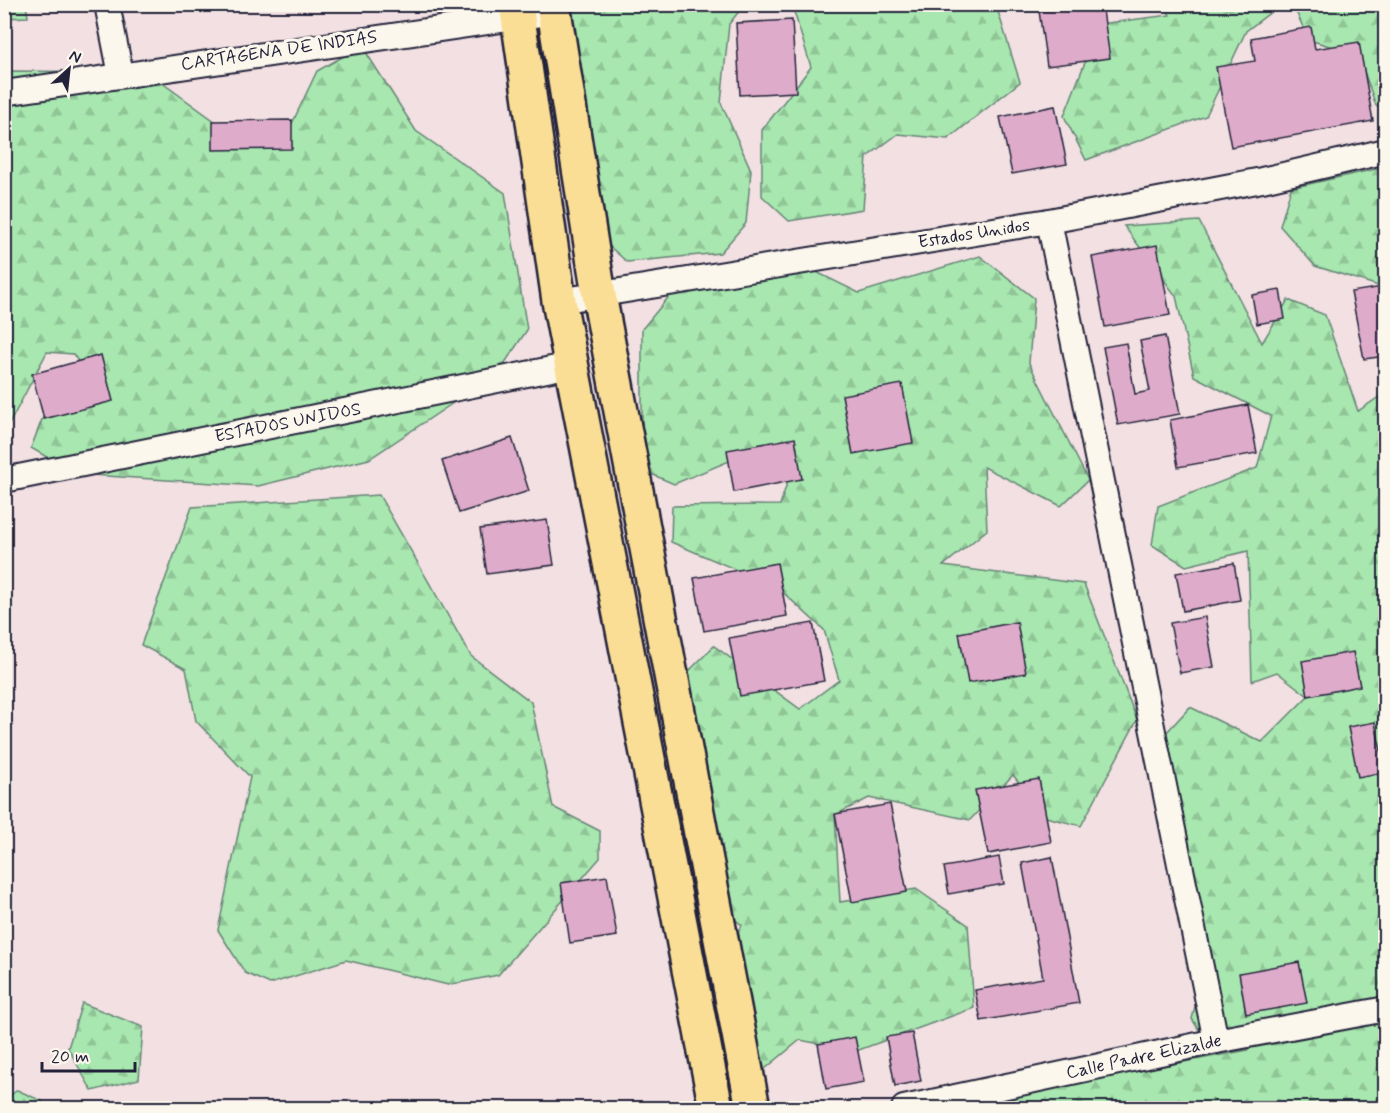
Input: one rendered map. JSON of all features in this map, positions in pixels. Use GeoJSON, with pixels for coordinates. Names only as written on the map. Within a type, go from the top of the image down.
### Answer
{"type":"FeatureCollection","features":[{"type":"Feature","properties":{"kind":"main road"},"geometry":{"type":"LineString","coordinates":[[554,8],[599,295],[753,1108]]}},
{"type":"Feature","properties":{"kind":"main road"},"geometry":{"type":"LineString","coordinates":[[516,11],[559,301],[716,1108]]}},
{"type":"Feature","properties":{"kind":"street"},"geometry":{"type":"LineString","coordinates":[[107,4],[121,75]]}},
{"type":"Feature","properties":{"kind":"street","name":"CARTAGENA DE INDIAS"},"geometry":{"type":"LineString","coordinates":[[4,93],[466,23],[516,11],[554,8]]}},
{"type":"Feature","properties":{"kind":"street","name":"Estados Unidos"},"geometry":{"type":"LineString","coordinates":[[559,301],[1049,221],[1262,180],[1386,151]]}},
{"type":"Feature","properties":{"kind":"street"},"geometry":{"type":"LineString","coordinates":[[1049,221],[1216,1041]]}},
{"type":"Feature","properties":{"kind":"street","name":"ESTADOS UNIDOS"},"geometry":{"type":"LineString","coordinates":[[4,480],[572,365]]}},
{"type":"Feature","properties":{"kind":"street","name":"Calle Padre Elizalde"},"geometry":{"type":"LineString","coordinates":[[904,1108],[1216,1041],[1386,1009]]}},
{"type":"Feature","properties":{"kind":"green space"},"geometry":{"type":"Polygon","coordinates":[[[4,5],[26,5],[28,17],[5,18],[4,5]]]}},
{"type":"Feature","properties":{"kind":"green space"},"geometry":{"type":"Polygon","coordinates":[[[548,5],[744,5],[729,24],[721,103],[751,170],[746,223],[720,253],[627,262],[599,237],[548,5]]]}},
{"type":"Feature","properties":{"kind":"green space"},"geometry":{"type":"Polygon","coordinates":[[[792,5],[996,5],[1020,82],[948,139],[898,134],[867,157],[863,209],[789,221],[762,196],[762,130],[811,67],[792,5]]]}},
{"type":"Feature","properties":{"kind":"green space"},"geometry":{"type":"Polygon","coordinates":[[[1165,5],[1280,5],[1246,31],[1206,116],[1086,160],[1064,116],[1100,24],[1170,15],[1165,5]]]}},
{"type":"Feature","properties":{"kind":"green space"},"geometry":{"type":"Polygon","coordinates":[[[1293,5],[1385,5],[1385,109],[1376,106],[1358,54],[1309,40],[1293,5]]]}},
{"type":"Feature","properties":{"kind":"green space"},"geometry":{"type":"Polygon","coordinates":[[[362,46],[416,131],[505,193],[527,330],[498,373],[369,459],[258,486],[76,474],[31,448],[48,404],[100,393],[73,354],[47,352],[5,432],[5,71],[147,72],[230,132],[287,134],[317,71],[362,46]]]}},
{"type":"Feature","properties":{"kind":"green space"},"geometry":{"type":"Polygon","coordinates":[[[1385,167],[1385,288],[1315,266],[1280,226],[1291,188],[1385,167]]]}},
{"type":"Feature","properties":{"kind":"green space"},"geometry":{"type":"Polygon","coordinates":[[[1199,221],[1262,343],[1288,300],[1325,315],[1358,411],[1385,393],[1385,1108],[991,1108],[997,1097],[1248,1050],[1214,1053],[1192,1019],[1204,968],[1165,734],[1190,707],[1262,742],[1308,696],[1277,672],[1252,681],[1248,551],[1186,566],[1152,545],[1158,506],[1257,468],[1271,416],[1194,376],[1176,296],[1124,226],[1199,221]]]}},
{"type":"Feature","properties":{"kind":"green space"},"geometry":{"type":"Polygon","coordinates":[[[980,256],[1034,298],[1029,363],[1088,480],[1061,506],[984,467],[987,530],[943,566],[1084,584],[1137,720],[1081,826],[1046,817],[1013,775],[970,820],[869,798],[835,815],[840,902],[916,889],[968,925],[974,1008],[856,1051],[800,1040],[760,1073],[718,974],[742,925],[708,899],[668,692],[714,646],[800,709],[839,680],[824,630],[777,587],[671,542],[672,506],[780,505],[788,480],[746,454],[674,484],[642,470],[642,329],[677,287],[798,263],[859,293],[980,256]]]}},
{"type":"Feature","properties":{"kind":"green space"},"geometry":{"type":"Polygon","coordinates":[[[379,495],[471,656],[531,702],[553,807],[600,831],[600,858],[498,975],[448,985],[346,960],[270,984],[245,973],[218,930],[250,777],[196,721],[186,669],[141,645],[192,507],[379,495]]]}},
{"type":"Feature","properties":{"kind":"green space"},"geometry":{"type":"Polygon","coordinates":[[[82,1003],[143,1027],[139,1079],[92,1091],[68,1048],[82,1003]]]}},
{"type":"Feature","properties":{"kind":"green space"},"geometry":{"type":"Polygon","coordinates":[[[17,1090],[42,1101],[48,1108],[5,1108],[5,1100],[17,1090]]]}},
{"type":"Feature","properties":{"kind":"building"},"geometry":{"type":"Polygon","coordinates":[[[1038,4],[1102,4],[1110,58],[1047,66],[1038,4]]]}},
{"type":"Feature","properties":{"kind":"building"},"geometry":{"type":"Polygon","coordinates":[[[792,20],[796,92],[740,95],[736,23],[792,20]]]}},
{"type":"Feature","properties":{"kind":"building"},"geometry":{"type":"Polygon","coordinates":[[[1311,27],[1315,49],[1359,42],[1373,121],[1231,147],[1216,67],[1255,61],[1251,38],[1311,27]]]}},
{"type":"Feature","properties":{"kind":"building"},"geometry":{"type":"Polygon","coordinates":[[[1055,106],[1067,164],[1012,174],[1000,117],[1055,106]]]}},
{"type":"Feature","properties":{"kind":"building"},"geometry":{"type":"Polygon","coordinates":[[[292,120],[292,149],[213,150],[213,121],[292,120]]]}},
{"type":"Feature","properties":{"kind":"building"},"geometry":{"type":"Polygon","coordinates":[[[1157,245],[1170,315],[1105,327],[1092,257],[1157,245]]]}},
{"type":"Feature","properties":{"kind":"building"},"geometry":{"type":"Polygon","coordinates":[[[1382,287],[1386,304],[1386,356],[1364,359],[1351,292],[1382,287]]]}},
{"type":"Feature","properties":{"kind":"building"},"geometry":{"type":"Polygon","coordinates":[[[1280,290],[1285,319],[1257,324],[1252,295],[1280,290]]]}},
{"type":"Feature","properties":{"kind":"building"},"geometry":{"type":"Polygon","coordinates":[[[1165,336],[1180,414],[1118,425],[1103,347],[1126,343],[1135,394],[1150,391],[1140,341],[1165,336]]]}},
{"type":"Feature","properties":{"kind":"building"},"geometry":{"type":"Polygon","coordinates":[[[101,355],[113,401],[44,419],[32,374],[101,355]]]}},
{"type":"Feature","properties":{"kind":"building"},"geometry":{"type":"Polygon","coordinates":[[[902,384],[913,443],[853,454],[842,395],[902,384]]]}},
{"type":"Feature","properties":{"kind":"building"},"geometry":{"type":"Polygon","coordinates":[[[1248,405],[1257,453],[1178,467],[1170,420],[1248,405]]]}},
{"type":"Feature","properties":{"kind":"building"},"geometry":{"type":"Polygon","coordinates":[[[512,438],[529,491],[459,513],[442,461],[512,438]]]}},
{"type":"Feature","properties":{"kind":"building"},"geometry":{"type":"Polygon","coordinates":[[[795,438],[802,479],[734,492],[727,450],[795,438]]]}},
{"type":"Feature","properties":{"kind":"building"},"geometry":{"type":"Polygon","coordinates":[[[547,520],[554,565],[487,574],[480,529],[547,520]]]}},
{"type":"Feature","properties":{"kind":"building"},"geometry":{"type":"Polygon","coordinates":[[[777,563],[787,616],[704,631],[694,578],[777,563]]]}},
{"type":"Feature","properties":{"kind":"building"},"geometry":{"type":"Polygon","coordinates":[[[1234,563],[1240,600],[1183,611],[1176,573],[1234,563]]]}},
{"type":"Feature","properties":{"kind":"building"},"geometry":{"type":"Polygon","coordinates":[[[1205,617],[1214,667],[1180,673],[1170,623],[1205,617]]]}},
{"type":"Feature","properties":{"kind":"building"},"geometry":{"type":"Polygon","coordinates":[[[1017,622],[1026,673],[968,683],[959,633],[1017,622]]]}},
{"type":"Feature","properties":{"kind":"building"},"geometry":{"type":"Polygon","coordinates":[[[813,623],[824,681],[740,696],[729,638],[813,623]]]}},
{"type":"Feature","properties":{"kind":"building"},"geometry":{"type":"Polygon","coordinates":[[[1353,652],[1360,686],[1308,696],[1302,661],[1353,652]]]}},
{"type":"Feature","properties":{"kind":"building"},"geometry":{"type":"Polygon","coordinates":[[[1375,722],[1385,772],[1358,777],[1348,727],[1375,722]]]}},
{"type":"Feature","properties":{"kind":"building"},"geometry":{"type":"Polygon","coordinates":[[[1039,779],[1051,842],[988,854],[975,790],[1039,779]]]}},
{"type":"Feature","properties":{"kind":"building"},"geometry":{"type":"Polygon","coordinates":[[[890,804],[907,892],[852,902],[835,814],[890,804]]]}},
{"type":"Feature","properties":{"kind":"building"},"geometry":{"type":"Polygon","coordinates":[[[999,857],[1004,884],[949,894],[944,867],[999,857]]]}},
{"type":"Feature","properties":{"kind":"building"},"geometry":{"type":"Polygon","coordinates":[[[1052,857],[1079,1003],[981,1021],[975,990],[1043,978],[1022,863],[1052,857]]]}},
{"type":"Feature","properties":{"kind":"building"},"geometry":{"type":"Polygon","coordinates":[[[607,876],[617,936],[570,943],[561,883],[607,876]]]}},
{"type":"Feature","properties":{"kind":"building"},"geometry":{"type":"Polygon","coordinates":[[[1299,962],[1307,1003],[1246,1014],[1239,973],[1299,962]]]}},
{"type":"Feature","properties":{"kind":"building"},"geometry":{"type":"Polygon","coordinates":[[[912,1033],[921,1081],[895,1086],[886,1037],[912,1033]]]}},
{"type":"Feature","properties":{"kind":"building"},"geometry":{"type":"Polygon","coordinates":[[[855,1037],[864,1082],[826,1089],[818,1044],[855,1037]]]}}]}
